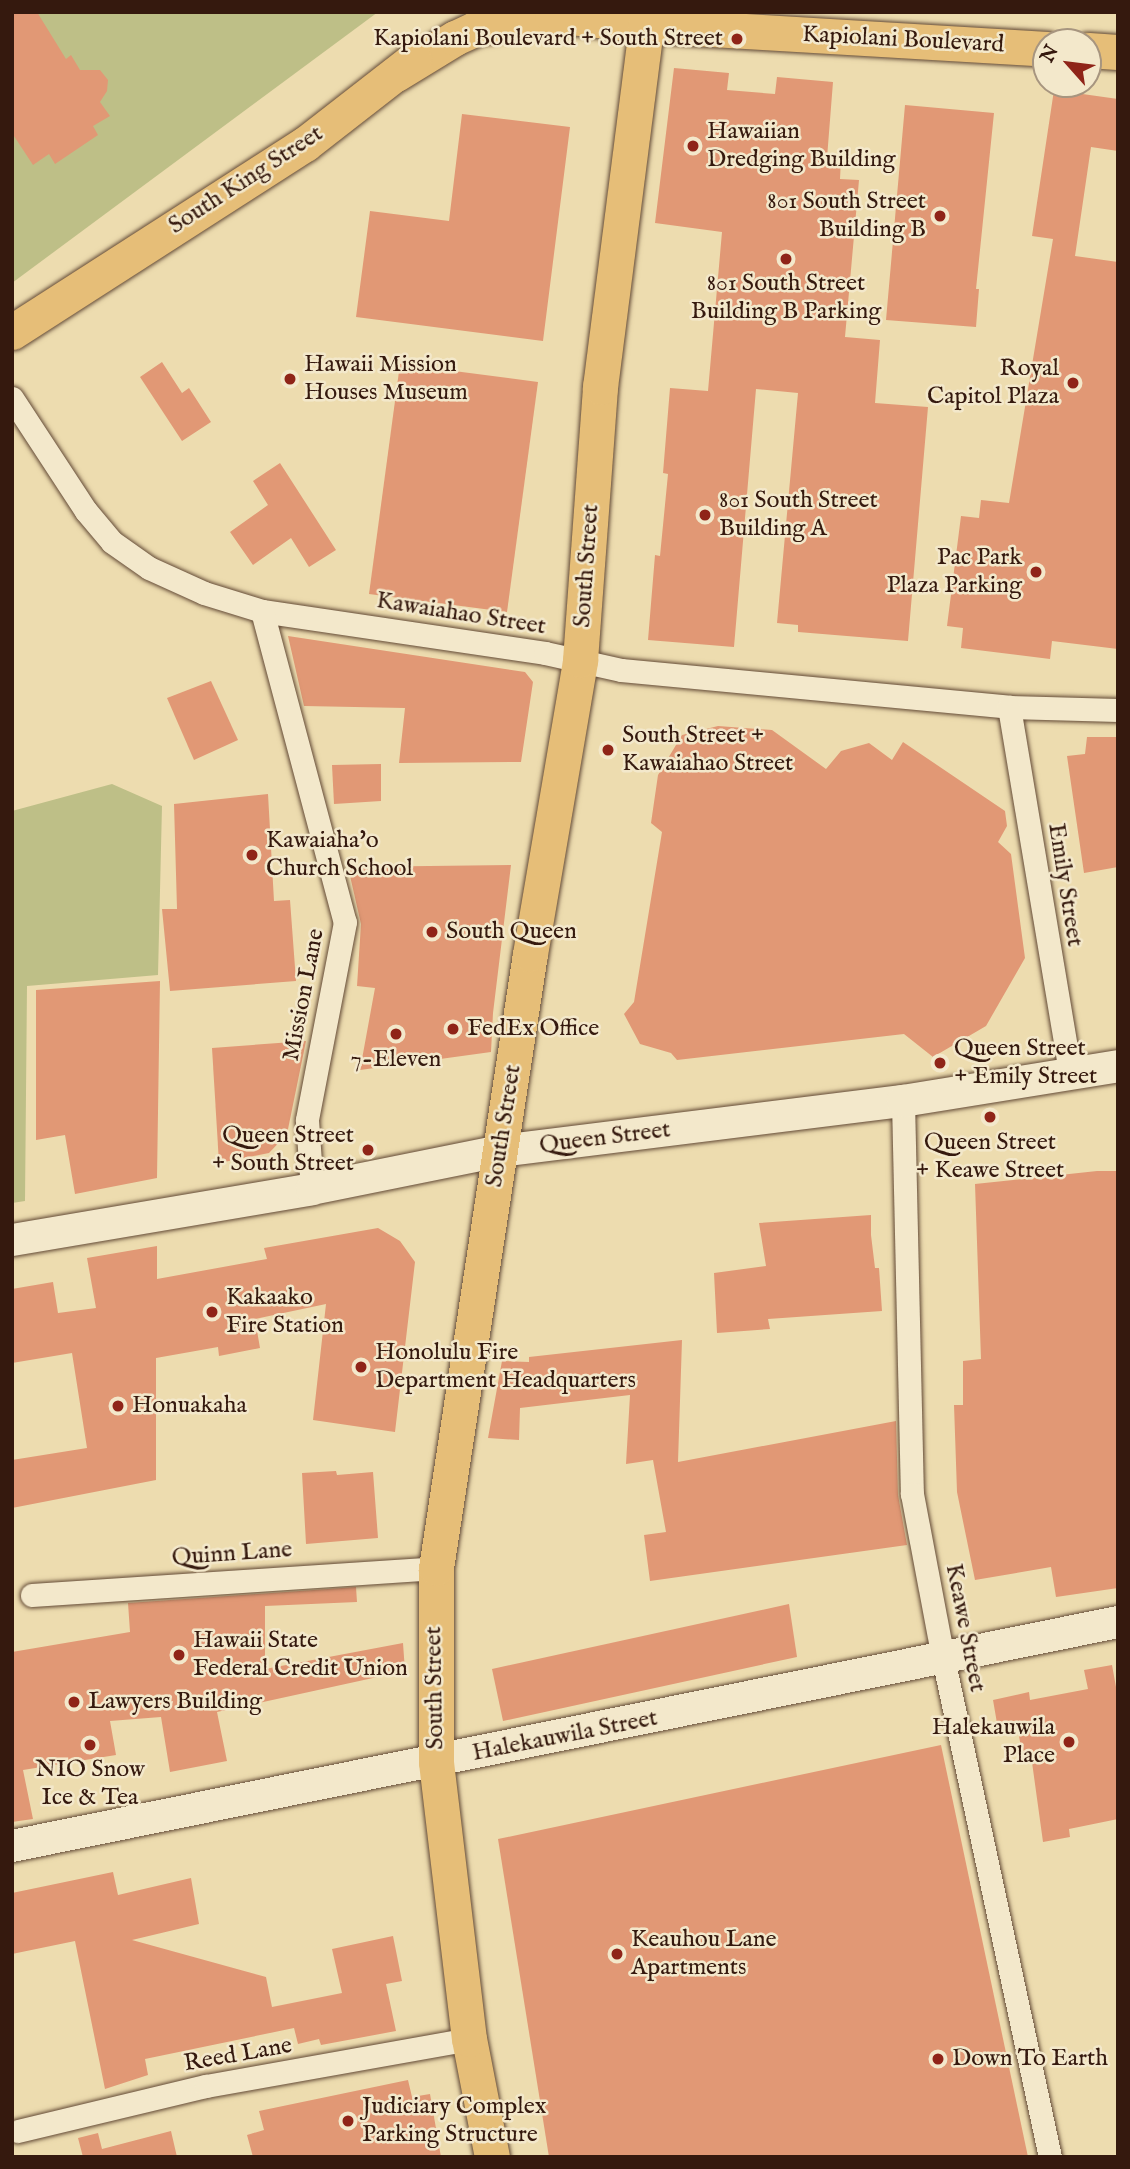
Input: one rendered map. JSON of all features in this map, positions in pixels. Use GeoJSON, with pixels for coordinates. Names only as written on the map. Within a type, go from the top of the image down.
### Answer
{"type":"FeatureCollection","features":[{"type":"Feature","properties":{"kind":"main road","name":"South King Street"},"geometry":{"type":"LineString","coordinates":[[12,332],[305,144],[396,74],[469,12]]}},
{"type":"Feature","properties":{"kind":"main road","name":"Kapiolani Boulevard"},"geometry":{"type":"LineString","coordinates":[[396,74],[454,37],[503,22],[552,15],[647,18],[1032,48]]}},
{"type":"Feature","properties":{"kind":"main road","name":"South Street"},"geometry":{"type":"LineString","coordinates":[[492,2157],[469,2039],[436,1762],[436,1568],[580,660],[600,387],[647,18]]}},
{"type":"Feature","properties":{"kind":"street","name":"Kawaiahao Street"},"geometry":{"type":"LineString","coordinates":[[12,398],[86,511],[112,542],[149,568],[204,593],[262,611],[580,660],[621,670],[1009,707],[1118,710]]}},
{"type":"Feature","properties":{"kind":"street","name":"Mission Lane"},"geometry":{"type":"LineString","coordinates":[[262,611],[345,922],[307,1120],[312,1189]]}},
{"type":"Feature","properties":{"kind":"street","name":"Emily Street"},"geometry":{"type":"LineString","coordinates":[[1009,707],[1070,1073]]}},
{"type":"Feature","properties":{"kind":"street","name":"Queen Street"},"geometry":{"type":"LineString","coordinates":[[12,1240],[312,1189],[501,1151],[903,1101],[1118,1066]]}},
{"type":"Feature","properties":{"kind":"street","name":"Keawe Street"},"geometry":{"type":"LineString","coordinates":[[903,1101],[912,1494],[943,1658],[1050,2157]]}},
{"type":"Feature","properties":{"kind":"street","name":"Quinn Lane"},"geometry":{"type":"LineString","coordinates":[[32,1595],[436,1568]]}},
{"type":"Feature","properties":{"kind":"street","name":"Halekauwila Street"},"geometry":{"type":"LineString","coordinates":[[12,1846],[1118,1622]]}},
{"type":"Feature","properties":{"kind":"street","name":"Reed Lane"},"geometry":{"type":"LineString","coordinates":[[18,2131],[206,2086],[469,2039]]}},
{"type":"Feature","properties":{"kind":"green space"},"geometry":{"type":"Polygon","coordinates":[[[12,12],[378,12],[12,283],[12,12]]]}},
{"type":"Feature","properties":{"kind":"green space"},"geometry":{"type":"Polygon","coordinates":[[[112,784],[162,806],[158,975],[27,986],[25,1201],[12,1203],[12,811],[112,784]]]}},
{"type":"Feature","properties":{"kind":"building"},"geometry":{"type":"Polygon","coordinates":[[[12,12],[37,12],[66,59],[71,55],[80,70],[100,70],[108,80],[107,91],[100,102],[110,116],[93,126],[98,135],[55,164],[49,154],[33,165],[12,133],[12,12]]]}},
{"type":"Feature","properties":{"kind":"building"},"geometry":{"type":"Polygon","coordinates":[[[674,68],[729,73],[727,90],[775,94],[777,77],[833,82],[827,158],[841,159],[840,179],[859,180],[845,337],[880,340],[875,403],[928,407],[908,641],[798,632],[798,625],[777,623],[798,393],[756,389],[734,647],[648,640],[655,555],[660,556],[668,474],[663,473],[670,388],[708,391],[722,232],[655,223],[674,68]]]}},
{"type":"Feature","properties":{"kind":"building"},"geometry":{"type":"Polygon","coordinates":[[[1053,98],[1118,99],[1118,151],[1091,147],[1075,256],[1118,262],[1118,649],[1052,641],[1050,659],[961,648],[963,628],[947,626],[961,516],[979,518],[981,500],[1009,503],[1053,239],[1032,236],[1053,98]]]}},
{"type":"Feature","properties":{"kind":"building","name":"801 South Street Building B"},"geometry":{"type":"Polygon","coordinates":[[[905,105],[994,113],[976,289],[979,289],[976,327],[886,320],[905,105]]]}},
{"type":"Feature","properties":{"kind":"building"},"geometry":{"type":"Polygon","coordinates":[[[462,114],[570,127],[543,341],[356,317],[370,211],[449,221],[462,114]]]}},
{"type":"Feature","properties":{"kind":"building"},"geometry":{"type":"Polygon","coordinates":[[[162,362],[182,393],[189,388],[211,422],[182,441],[140,377],[162,362]]]}},
{"type":"Feature","properties":{"kind":"building"},"geometry":{"type":"Polygon","coordinates":[[[400,364],[538,382],[507,612],[369,594],[400,364]]]}},
{"type":"Feature","properties":{"kind":"building"},"geometry":{"type":"Polygon","coordinates":[[[280,463],[336,550],[309,567],[291,538],[253,565],[230,532],[268,505],[253,481],[280,463]]]}},
{"type":"Feature","properties":{"kind":"building"},"geometry":{"type":"Polygon","coordinates":[[[288,636],[525,672],[533,682],[521,762],[399,763],[405,708],[304,706],[288,636]]]}},
{"type":"Feature","properties":{"kind":"building"},"geometry":{"type":"Polygon","coordinates":[[[211,681],[238,740],[194,760],[167,698],[211,681]]]}},
{"type":"Feature","properties":{"kind":"building"},"geometry":{"type":"Polygon","coordinates":[[[718,726],[772,730],[826,769],[841,751],[869,743],[892,760],[903,742],[1005,811],[1007,826],[998,842],[1011,854],[1025,958],[986,1026],[933,1057],[904,1034],[677,1060],[671,1053],[640,1044],[624,1014],[634,1002],[662,832],[651,823],[658,775],[682,735],[718,726]]]}},
{"type":"Feature","properties":{"kind":"building"},"geometry":{"type":"Polygon","coordinates":[[[1087,737],[1118,737],[1118,867],[1084,873],[1067,756],[1085,754],[1087,737]]]}},
{"type":"Feature","properties":{"kind":"building"},"geometry":{"type":"Polygon","coordinates":[[[381,764],[381,801],[334,804],[332,765],[381,764]]]}},
{"type":"Feature","properties":{"kind":"building"},"geometry":{"type":"Polygon","coordinates":[[[268,794],[274,901],[290,900],[296,981],[170,991],[162,909],[177,909],[174,804],[268,794]]]}},
{"type":"Feature","properties":{"kind":"building","name":"South Queen"},"geometry":{"type":"Polygon","coordinates":[[[511,865],[493,1013],[491,1052],[360,1070],[375,988],[357,986],[361,924],[348,867],[511,865]]]}},
{"type":"Feature","properties":{"kind":"building"},"geometry":{"type":"Polygon","coordinates":[[[160,981],[157,1178],[75,1194],[65,1135],[36,1140],[36,990],[160,981]]]}},
{"type":"Feature","properties":{"kind":"building"},"geometry":{"type":"Polygon","coordinates":[[[306,1041],[287,1134],[269,1153],[219,1163],[212,1048],[306,1041]]]}},
{"type":"Feature","properties":{"kind":"building"},"geometry":{"type":"Polygon","coordinates":[[[1118,1171],[1118,1588],[1056,1597],[1051,1567],[975,1580],[957,1492],[954,1405],[963,1405],[963,1361],[981,1359],[975,1184],[1118,1171]]]}},
{"type":"Feature","properties":{"kind":"building"},"geometry":{"type":"Polygon","coordinates":[[[871,1215],[871,1235],[875,1268],[879,1268],[882,1311],[768,1319],[770,1329],[717,1333],[714,1273],[766,1266],[759,1223],[871,1215]]]}},
{"type":"Feature","properties":{"kind":"building"},"geometry":{"type":"Polygon","coordinates":[[[378,1228],[400,1241],[415,1262],[395,1432],[313,1420],[326,1304],[255,1319],[260,1348],[219,1356],[218,1347],[156,1358],[156,1480],[12,1508],[12,1460],[87,1448],[72,1353],[12,1363],[12,1289],[53,1282],[58,1313],[96,1308],[87,1258],[157,1246],[157,1279],[267,1259],[264,1248],[378,1228]]]}},
{"type":"Feature","properties":{"kind":"building"},"geometry":{"type":"Polygon","coordinates":[[[682,1340],[678,1462],[896,1421],[898,1495],[907,1545],[650,1581],[644,1535],[666,1532],[653,1460],[626,1464],[630,1395],[520,1408],[519,1440],[488,1438],[502,1361],[529,1362],[529,1357],[682,1340]]]}},
{"type":"Feature","properties":{"kind":"building"},"geometry":{"type":"Polygon","coordinates":[[[336,1471],[337,1475],[373,1472],[378,1538],[306,1544],[302,1473],[336,1471]]]}},
{"type":"Feature","properties":{"kind":"building"},"geometry":{"type":"Polygon","coordinates":[[[356,1587],[357,1602],[265,1606],[265,1669],[403,1643],[405,1671],[217,1712],[227,1761],[170,1772],[161,1717],[110,1721],[116,1755],[23,1770],[33,1819],[12,1822],[12,1652],[130,1632],[128,1603],[356,1587]]]}},
{"type":"Feature","properties":{"kind":"building"},"geometry":{"type":"Polygon","coordinates":[[[789,1604],[797,1657],[503,1721],[492,1669],[789,1604]]]}},
{"type":"Feature","properties":{"kind":"building","name":"Halekauwila Place"},"geometry":{"type":"Polygon","coordinates":[[[1112,1665],[1118,1698],[1118,1819],[1069,1829],[1070,1837],[1043,1842],[1031,1755],[1023,1757],[1017,1726],[998,1729],[993,1700],[1029,1692],[1030,1700],[1088,1689],[1084,1670],[1112,1665]]]}},
{"type":"Feature","properties":{"kind":"building","name":"Keauhou Lane Apartments"},"geometry":{"type":"Polygon","coordinates":[[[941,1745],[1028,2157],[549,2157],[498,1839],[941,1745]]]}},
{"type":"Feature","properties":{"kind":"building"},"geometry":{"type":"Polygon","coordinates":[[[113,1872],[118,1895],[191,1878],[199,1924],[132,1940],[266,1977],[272,2007],[342,1993],[332,1949],[393,1936],[402,1981],[386,1984],[396,2031],[321,2045],[319,2039],[298,2044],[294,2028],[145,2059],[148,2075],[105,2089],[75,1941],[12,1954],[12,1893],[113,1872]]]}},
{"type":"Feature","properties":{"kind":"building","name":"Judiciary Complex Parking Structure"},"geometry":{"type":"Polygon","coordinates":[[[408,2080],[412,2097],[430,2094],[441,2157],[253,2157],[247,2135],[264,2130],[259,2111],[408,2080]]]}},
{"type":"Feature","properties":{"kind":"building"},"geometry":{"type":"Polygon","coordinates":[[[171,2131],[177,2157],[83,2157],[78,2138],[98,2133],[102,2149],[171,2131]]]}},
{"type":"Feature","properties":{"kind":"place","name":"Kapiolani Boulevard + South Street"},"geometry":{"type":"Point","coordinates":[737,39]}},
{"type":"Feature","properties":{"kind":"place","name":"Hawaiian Dredging Building"},"geometry":{"type":"Point","coordinates":[693,146]}},
{"type":"Feature","properties":{"kind":"place","name":"801 South Street Building B"},"geometry":{"type":"Point","coordinates":[940,216]}},
{"type":"Feature","properties":{"kind":"place","name":"801 South Street Building B Parking"},"geometry":{"type":"Point","coordinates":[786,259]}},
{"type":"Feature","properties":{"kind":"place","name":"Hawaii Mission Houses Museum"},"geometry":{"type":"Point","coordinates":[290,379]}},
{"type":"Feature","properties":{"kind":"place","name":"Royal Capitol Plaza"},"geometry":{"type":"Point","coordinates":[1073,383]}},
{"type":"Feature","properties":{"kind":"place","name":"801 South Street Building A"},"geometry":{"type":"Point","coordinates":[705,515]}},
{"type":"Feature","properties":{"kind":"place","name":"Pac Park Plaza Parking"},"geometry":{"type":"Point","coordinates":[1036,572]}},
{"type":"Feature","properties":{"kind":"place","name":"South Street + Kawaiahao Street"},"geometry":{"type":"Point","coordinates":[608,750]}},
{"type":"Feature","properties":{"kind":"place","name":"Kawaiaha'o Church School"},"geometry":{"type":"Point","coordinates":[252,855]}},
{"type":"Feature","properties":{"kind":"place","name":"South Queen"},"geometry":{"type":"Point","coordinates":[432,932]}},
{"type":"Feature","properties":{"kind":"place","name":"FedEx Office"},"geometry":{"type":"Point","coordinates":[453,1029]}},
{"type":"Feature","properties":{"kind":"place","name":"7-Eleven"},"geometry":{"type":"Point","coordinates":[396,1034]}},
{"type":"Feature","properties":{"kind":"place","name":"Queen Street + Emily Street"},"geometry":{"type":"Point","coordinates":[940,1063]}},
{"type":"Feature","properties":{"kind":"place","name":"Queen Street + Keawe Street"},"geometry":{"type":"Point","coordinates":[990,1117]}},
{"type":"Feature","properties":{"kind":"place","name":"Queen Street + South Street"},"geometry":{"type":"Point","coordinates":[368,1150]}},
{"type":"Feature","properties":{"kind":"place","name":"Kakaako Fire Station"},"geometry":{"type":"Point","coordinates":[212,1312]}},
{"type":"Feature","properties":{"kind":"place","name":"Honolulu Fire Department Headquarters"},"geometry":{"type":"Point","coordinates":[361,1367]}},
{"type":"Feature","properties":{"kind":"place","name":"Honuakaha"},"geometry":{"type":"Point","coordinates":[118,1406]}},
{"type":"Feature","properties":{"kind":"place","name":"Hawaii State Federal Credit Union"},"geometry":{"type":"Point","coordinates":[179,1655]}},
{"type":"Feature","properties":{"kind":"place","name":"Lawyers Building"},"geometry":{"type":"Point","coordinates":[74,1702]}},
{"type":"Feature","properties":{"kind":"place","name":"Halekauwila Place"},"geometry":{"type":"Point","coordinates":[1069,1742]}},
{"type":"Feature","properties":{"kind":"place","name":"NIO Snow Ice & Tea"},"geometry":{"type":"Point","coordinates":[90,1745]}},
{"type":"Feature","properties":{"kind":"place","name":"Keauhou Lane Apartments"},"geometry":{"type":"Point","coordinates":[617,1954]}},
{"type":"Feature","properties":{"kind":"place","name":"Down To Earth"},"geometry":{"type":"Point","coordinates":[938,2059]}},
{"type":"Feature","properties":{"kind":"place","name":"Judiciary Complex Parking Structure"},"geometry":{"type":"Point","coordinates":[348,2121]}}]}
